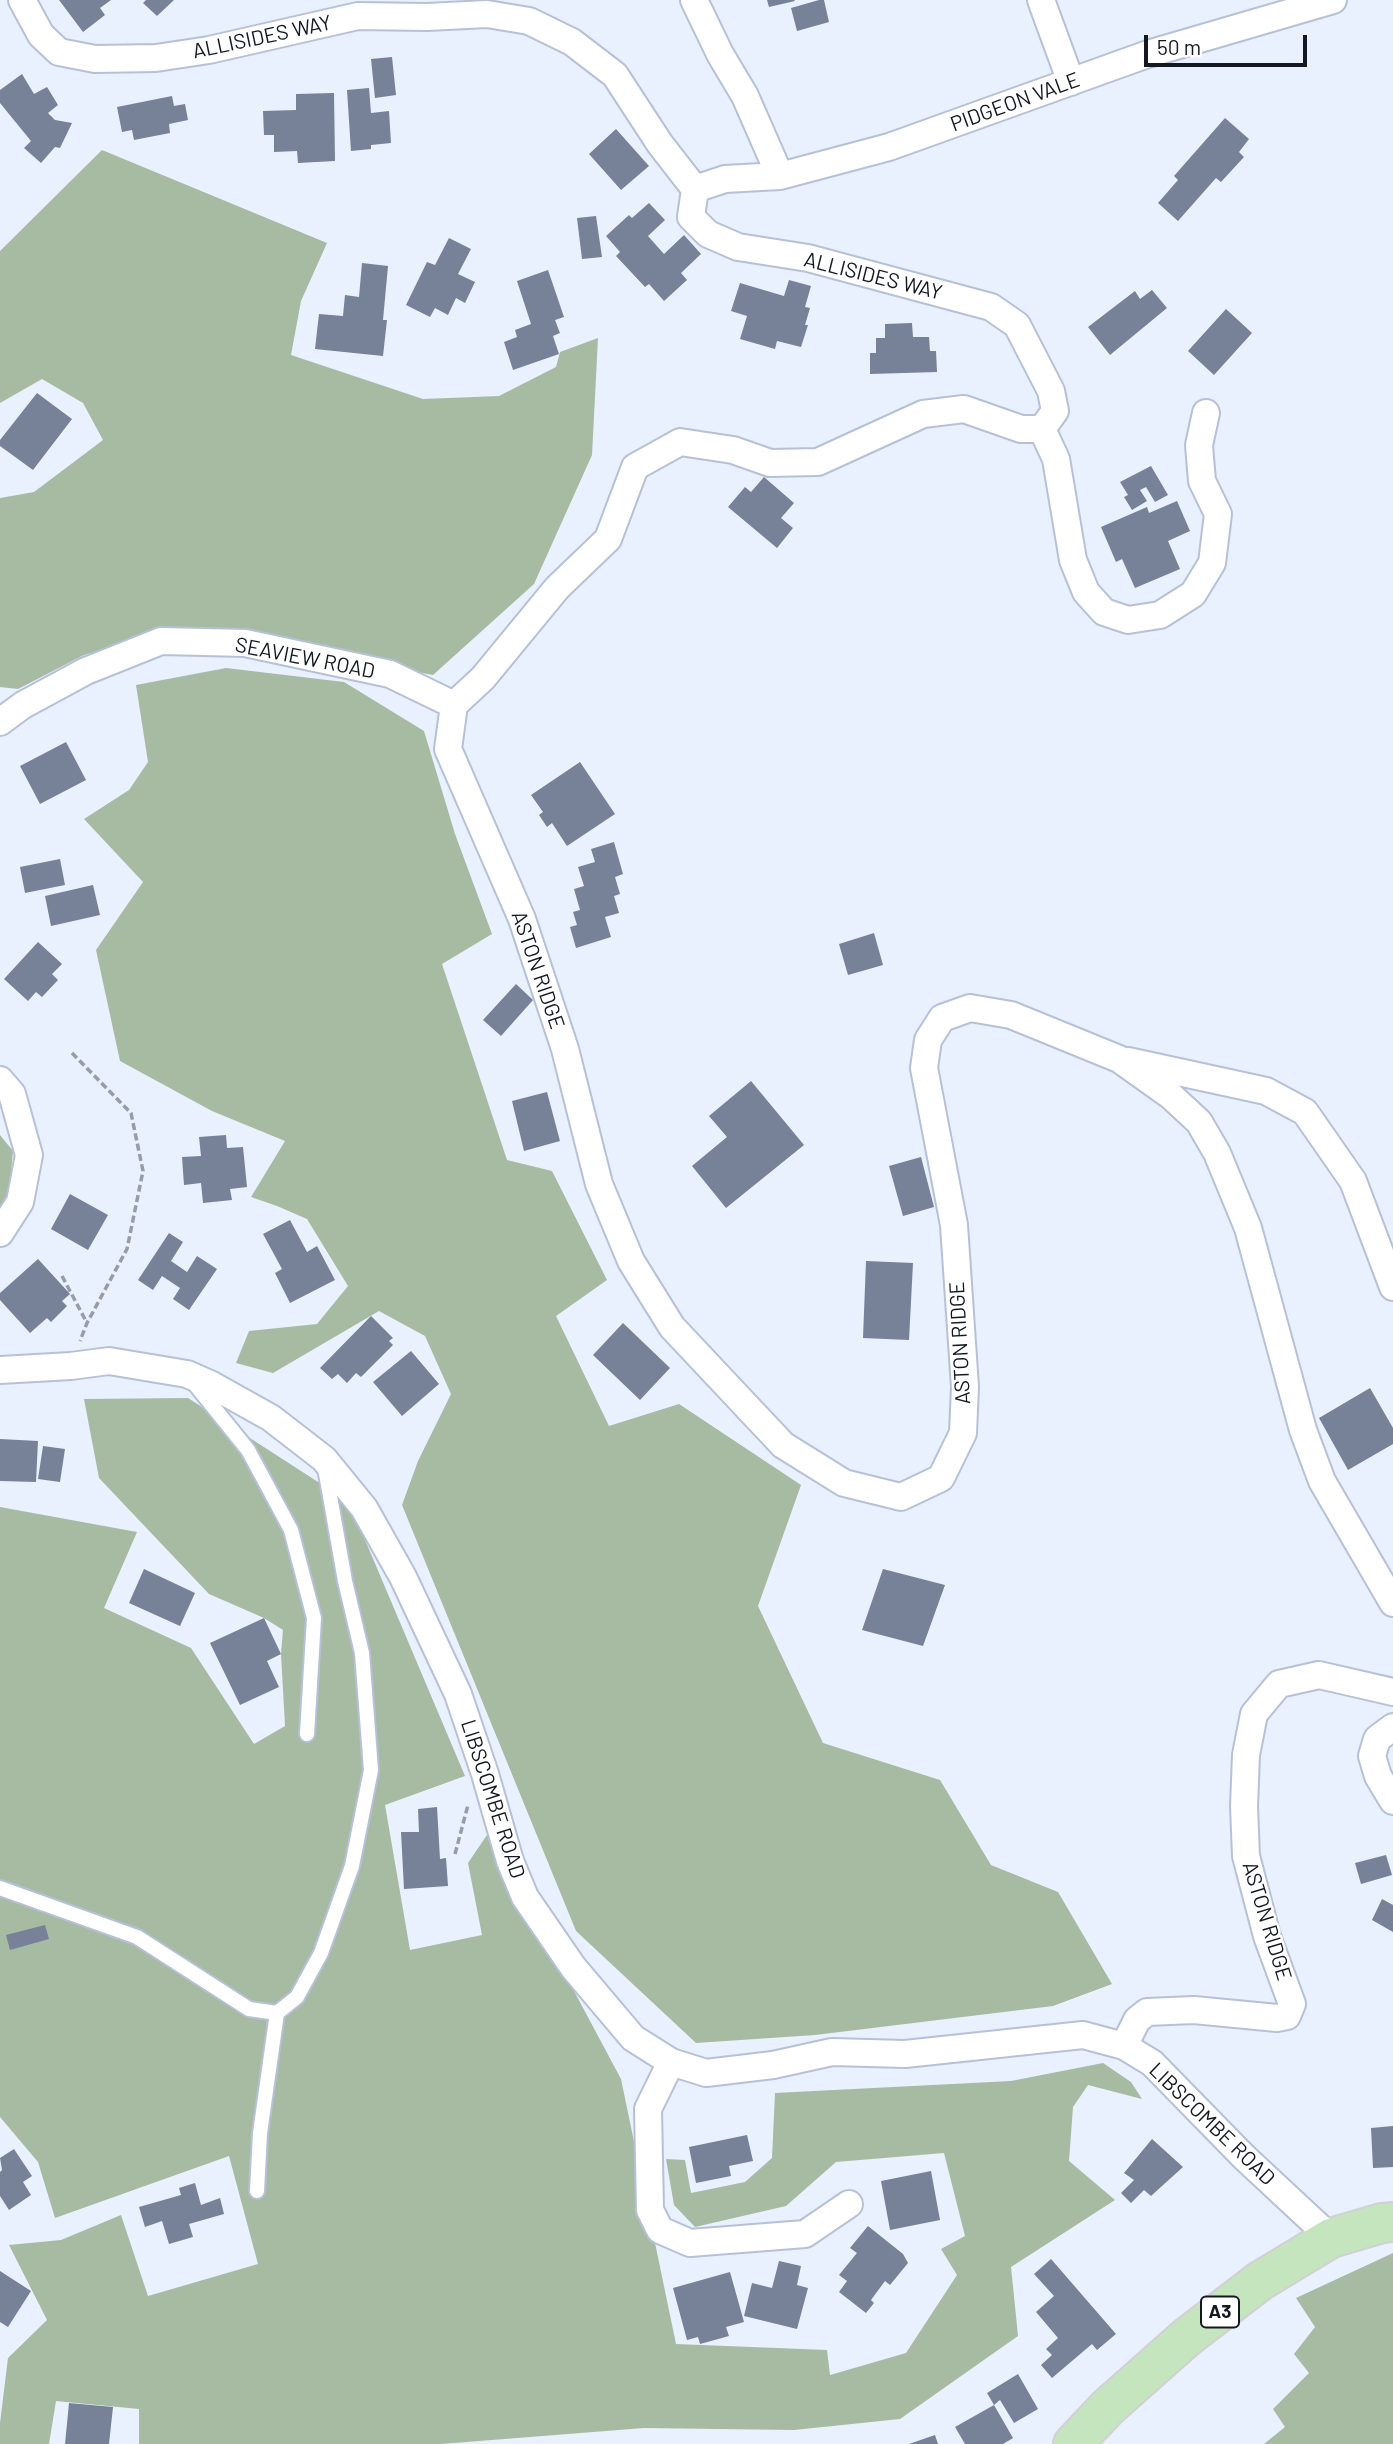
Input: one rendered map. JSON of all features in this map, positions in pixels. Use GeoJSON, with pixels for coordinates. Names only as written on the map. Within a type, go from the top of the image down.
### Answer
{"type":"FeatureCollection","features":[{"type":"Feature","properties":{"kind":"main road","name":"A3"},"geometry":{"type":"LineString","coordinates":[[1073,2444],[1108,2407],[1187,2337],[1260,2281],[1331,2238],[1393,2222]]}},
{"type":"Feature","properties":{"kind":"street","name":"ALLISIDES WAY"},"geometry":{"type":"LineString","coordinates":[[22,0],[41,35],[59,51],[95,59],[156,58],[209,50],[358,16],[486,14],[529,21],[572,42],[615,75],[660,144],[695,189],[691,216],[708,234],[738,247],[808,258],[990,307],[1017,325],[1051,391],[1055,411],[1042,429]]}},
{"type":"Feature","properties":{"kind":"street"},"geometry":{"type":"LineString","coordinates":[[694,0],[720,54],[745,96],[780,176]]}},
{"type":"Feature","properties":{"kind":"street"},"geometry":{"type":"LineString","coordinates":[[1041,0],[1071,82]]}},
{"type":"Feature","properties":{"kind":"street","name":"PIDGEON VALE"},"geometry":{"type":"LineString","coordinates":[[695,189],[725,179],[780,176],[889,147],[1148,54],[1333,0]]}},
{"type":"Feature","properties":{"kind":"street"},"geometry":{"type":"LineString","coordinates":[[454,705],[483,678],[557,588],[608,538],[635,467],[680,442],[733,450],[770,463],[818,462],[923,414],[964,409],[1021,429],[1042,429],[1056,459],[1073,560],[1086,592],[1104,612],[1128,620],[1160,615],[1193,594],[1212,564],[1219,514],[1202,481],[1199,444],[1206,414]]}},
{"type":"Feature","properties":{"kind":"street","name":"SEAVIEW ROAD"},"geometry":{"type":"LineString","coordinates":[[0,722],[23,705],[86,671],[161,641],[245,643],[390,674],[454,705]]}},
{"type":"Feature","properties":{"kind":"street","name":"ASTON RIDGE"},"geometry":{"type":"LineString","coordinates":[[454,705],[448,749],[522,919],[565,1049],[599,1184],[631,1261],[672,1327],[783,1445],[844,1483],[901,1497],[942,1478],[963,1433],[965,1387],[954,1225],[924,1068],[928,1040],[942,1018],[970,1008],[1011,1015],[1119,1059],[1171,1096],[1199,1122],[1217,1153],[1248,1228],[1303,1430],[1322,1481],[1393,1603]]}},
{"type":"Feature","properties":{"kind":"street"},"geometry":{"type":"LineString","coordinates":[[1119,1059],[1266,1091],[1305,1112],[1353,1181],[1393,1287]]}},
{"type":"Feature","properties":{"kind":"street"},"geometry":{"type":"LineString","coordinates":[[0,1080],[12,1094],[29,1155],[20,1202],[0,1233]]}},
{"type":"Feature","properties":{"kind":"street","name":"LIBSCOMBE ROAD"},"geometry":{"type":"LineString","coordinates":[[0,1370],[110,1361],[187,1374],[271,1418],[324,1459],[370,1520],[403,1577],[458,1694],[510,1861],[526,1897],[573,1967],[633,2038],[671,2062],[706,2073],[773,2065],[832,2052],[905,2054],[1083,2035],[1124,2046],[1152,2063],[1244,2157],[1331,2238]]}},
{"type":"Feature","properties":{"kind":"street","name":"ASTON RIDGE"},"geometry":{"type":"LineString","coordinates":[[1124,2046],[1137,2020],[1147,2012],[1194,2010],[1278,2018],[1287,2016],[1292,2004],[1267,1936],[1246,1856],[1246,1755],[1254,1714],[1279,1684],[1319,1675],[1393,1692]]}},
{"type":"Feature","properties":{"kind":"street"},"geometry":{"type":"LineString","coordinates":[[1393,1727],[1377,1739],[1372,1756],[1378,1776],[1393,1801]]}},
{"type":"Feature","properties":{"kind":"street"},"geometry":{"type":"LineString","coordinates":[[671,2062],[649,2109],[650,2210],[660,2230],[690,2243],[805,2234],[849,2204]]}},
{"type":"Feature","properties":{"kind":"lane"},"geometry":{"type":"LineString","coordinates":[[187,1374],[248,1450],[291,1530],[314,1618],[307,1734]]}},
{"type":"Feature","properties":{"kind":"lane"},"geometry":{"type":"LineString","coordinates":[[257,2191],[260,2133],[277,2013],[297,1997],[321,1953],[352,1866],[372,1769],[362,1653],[345,1581],[324,1459]]}},
{"type":"Feature","properties":{"kind":"lane"},"geometry":{"type":"LineString","coordinates":[[0,1888],[137,1937],[249,2009],[277,2013]]}},
{"type":"Feature","properties":{"kind":"path"},"geometry":{"type":"LineString","coordinates":[[71,1366],[87,1323],[127,1249],[143,1171],[131,1113],[72,1053]]}},
{"type":"Feature","properties":{"kind":"path"},"geometry":{"type":"LineString","coordinates":[[62,1276],[87,1323]]}},
{"type":"Feature","properties":{"kind":"green space"},"geometry":{"type":"Polygon","coordinates":[[[102,150],[327,243],[301,301],[291,355],[423,399],[499,396],[556,367],[560,352],[598,338],[592,455],[534,584],[433,675],[244,639],[162,633],[84,655],[18,689],[0,687],[0,498],[34,492],[103,440],[83,403],[42,379],[0,403],[0,251],[102,150]]]}},
{"type":"Feature","properties":{"kind":"green space"},"geometry":{"type":"Polygon","coordinates":[[[226,668],[344,682],[424,731],[455,834],[492,934],[442,964],[507,1160],[552,1171],[607,1280],[556,1316],[609,1426],[679,1404],[801,1485],[758,1606],[823,1743],[940,1780],[991,1865],[1058,1892],[1112,1984],[1053,2006],[815,2035],[696,2043],[576,1931],[402,1505],[418,1461],[451,1394],[425,1336],[379,1311],[273,1373],[236,1363],[249,1331],[317,1324],[348,1286],[307,1219],[251,1197],[285,1141],[212,1111],[120,1061],[96,950],[143,882],[84,819],[129,790],[148,762],[136,685],[226,668]]]}},
{"type":"Feature","properties":{"kind":"green space"},"geometry":{"type":"Polygon","coordinates":[[[0,1135],[13,1151],[7,1216],[0,1223],[0,1135]]]}},
{"type":"Feature","properties":{"kind":"green space"},"geometry":{"type":"Polygon","coordinates":[[[188,1398],[349,1502],[465,1776],[385,1805],[410,1950],[482,1935],[468,1863],[489,1832],[621,2079],[676,2344],[827,2350],[830,2375],[906,2353],[957,2275],[941,2249],[965,2236],[944,2153],[836,2162],[786,2206],[695,2227],[674,2205],[666,2159],[685,2160],[691,2193],[745,2182],[772,2158],[775,2093],[1011,2081],[1103,2063],[1131,2082],[1142,2099],[1088,2085],[1073,2107],[1069,2161],[1115,2200],[1011,2267],[1018,2336],[900,2419],[794,2430],[644,2428],[441,2444],[139,2444],[139,2409],[56,2401],[49,2444],[0,2444],[8,2358],[47,2320],[9,2245],[61,2240],[121,2215],[148,2296],[258,2264],[229,2156],[55,2218],[38,2162],[0,2117],[0,1507],[137,1532],[104,1608],[191,1648],[254,1744],[285,1726],[281,1654],[283,1630],[264,1618],[209,1594],[99,1478],[84,1399],[188,1398]]]}},
{"type":"Feature","properties":{"kind":"green space"},"geometry":{"type":"Polygon","coordinates":[[[1393,2253],[1393,2444],[1264,2444],[1285,2427],[1273,2409],[1309,2373],[1294,2354],[1315,2327],[1296,2298],[1393,2253]]]}},
{"type":"Feature","properties":{"kind":"building"},"geometry":{"type":"Polygon","coordinates":[[[59,0],[111,0],[100,8],[105,15],[83,32],[59,0]]]}},
{"type":"Feature","properties":{"kind":"building"},"geometry":{"type":"Polygon","coordinates":[[[146,0],[174,0],[157,16],[143,3],[146,0]]]}},
{"type":"Feature","properties":{"kind":"building"},"geometry":{"type":"Polygon","coordinates":[[[767,0],[794,0],[795,1],[769,7],[767,0]]]}},
{"type":"Feature","properties":{"kind":"building"},"geometry":{"type":"Polygon","coordinates":[[[824,0],[829,22],[797,31],[791,8],[824,0]]]}},
{"type":"Feature","properties":{"kind":"building"},"geometry":{"type":"Polygon","coordinates":[[[392,57],[396,95],[375,98],[371,59],[392,57]]]}},
{"type":"Feature","properties":{"kind":"building"},"geometry":{"type":"Polygon","coordinates":[[[22,74],[34,94],[47,87],[58,105],[48,113],[55,120],[72,123],[60,148],[55,147],[41,163],[24,148],[31,141],[0,103],[0,90],[22,74]]]}},
{"type":"Feature","properties":{"kind":"building"},"geometry":{"type":"Polygon","coordinates":[[[369,88],[371,113],[389,111],[391,143],[351,151],[347,90],[369,88]]]}},
{"type":"Feature","properties":{"kind":"building"},"geometry":{"type":"Polygon","coordinates":[[[334,93],[335,161],[298,163],[297,151],[274,152],[274,135],[264,135],[263,111],[296,110],[296,94],[334,93]]]}},
{"type":"Feature","properties":{"kind":"building"},"geometry":{"type":"Polygon","coordinates":[[[172,96],[174,106],[185,104],[188,120],[169,124],[170,133],[134,140],[132,130],[122,132],[117,107],[172,96]]]}},
{"type":"Feature","properties":{"kind":"building"},"geometry":{"type":"Polygon","coordinates":[[[1225,118],[1249,139],[1239,152],[1244,157],[1221,182],[1216,178],[1178,221],[1158,203],[1178,180],[1174,176],[1225,118]]]}},
{"type":"Feature","properties":{"kind":"building"},"geometry":{"type":"Polygon","coordinates":[[[616,129],[649,166],[621,190],[589,154],[616,129]]]}},
{"type":"Feature","properties":{"kind":"building"},"geometry":{"type":"Polygon","coordinates":[[[649,203],[665,220],[648,236],[664,254],[684,235],[701,254],[681,273],[687,280],[664,301],[649,284],[645,287],[616,256],[620,252],[606,236],[629,215],[632,218],[649,203]]]}},
{"type":"Feature","properties":{"kind":"building"},"geometry":{"type":"Polygon","coordinates":[[[596,216],[602,257],[582,259],[577,218],[596,216]]]}},
{"type":"Feature","properties":{"kind":"building"},"geometry":{"type":"Polygon","coordinates":[[[449,238],[471,249],[458,274],[475,282],[465,303],[456,298],[448,315],[435,308],[430,317],[406,305],[427,262],[435,265],[449,238]]]}},
{"type":"Feature","properties":{"kind":"building"},"geometry":{"type":"Polygon","coordinates":[[[362,263],[388,266],[383,356],[315,349],[319,314],[343,316],[345,295],[359,297],[362,263]]]}},
{"type":"Feature","properties":{"kind":"building"},"geometry":{"type":"Polygon","coordinates":[[[548,270],[564,317],[555,320],[560,333],[553,336],[559,354],[513,370],[504,342],[517,337],[515,330],[531,324],[517,281],[548,270]]]}},
{"type":"Feature","properties":{"kind":"building"},"geometry":{"type":"Polygon","coordinates":[[[789,280],[811,286],[805,307],[810,308],[805,325],[808,325],[801,347],[777,341],[775,349],[740,339],[747,316],[731,311],[740,283],[784,296],[789,280]]]}},
{"type":"Feature","properties":{"kind":"building"},"geometry":{"type":"Polygon","coordinates":[[[1152,290],[1167,308],[1110,355],[1088,327],[1135,291],[1140,299],[1152,290]]]}},
{"type":"Feature","properties":{"kind":"building"},"geometry":{"type":"Polygon","coordinates":[[[1226,309],[1252,333],[1214,375],[1188,351],[1226,309]]]}},
{"type":"Feature","properties":{"kind":"building"},"geometry":{"type":"Polygon","coordinates":[[[912,323],[913,337],[929,337],[930,351],[936,351],[937,372],[870,374],[870,353],[876,353],[876,338],[885,338],[885,324],[912,323]]]}},
{"type":"Feature","properties":{"kind":"building"},"geometry":{"type":"Polygon","coordinates":[[[37,393],[72,419],[33,470],[0,446],[0,440],[37,393]]]}},
{"type":"Feature","properties":{"kind":"building"},"geometry":{"type":"Polygon","coordinates":[[[1151,466],[1168,495],[1155,502],[1146,487],[1140,490],[1147,501],[1132,510],[1124,497],[1128,495],[1120,482],[1151,466]]]}},
{"type":"Feature","properties":{"kind":"building"},"geometry":{"type":"Polygon","coordinates":[[[764,477],[794,503],[781,518],[793,528],[777,548],[728,507],[745,487],[751,492],[764,477]]]}},
{"type":"Feature","properties":{"kind":"building"},"geometry":{"type":"Polygon","coordinates":[[[1177,501],[1190,531],[1168,541],[1180,569],[1135,588],[1122,559],[1116,562],[1101,527],[1147,507],[1149,513],[1177,501]]]}},
{"type":"Feature","properties":{"kind":"building"},"geometry":{"type":"Polygon","coordinates":[[[66,742],[86,780],[40,804],[20,766],[66,742]]]}},
{"type":"Feature","properties":{"kind":"building"},"geometry":{"type":"Polygon","coordinates":[[[580,762],[615,814],[567,846],[552,823],[547,827],[539,815],[543,812],[531,795],[580,762]]]}},
{"type":"Feature","properties":{"kind":"building"},"geometry":{"type":"Polygon","coordinates":[[[614,842],[623,874],[615,877],[620,894],[614,896],[619,913],[605,917],[611,937],[576,948],[570,927],[577,925],[573,912],[580,910],[574,889],[584,886],[578,867],[595,862],[591,849],[614,842]]]}},
{"type":"Feature","properties":{"kind":"building"},"geometry":{"type":"Polygon","coordinates":[[[60,859],[65,885],[25,893],[20,867],[60,859]]]}},
{"type":"Feature","properties":{"kind":"building"},"geometry":{"type":"Polygon","coordinates":[[[93,885],[100,915],[51,926],[45,896],[93,885]]]}},
{"type":"Feature","properties":{"kind":"building"},"geometry":{"type":"Polygon","coordinates":[[[874,933],[883,965],[848,975],[839,944],[874,933]]]}},
{"type":"Feature","properties":{"kind":"building"},"geometry":{"type":"Polygon","coordinates":[[[38,942],[62,964],[52,974],[58,980],[42,997],[36,992],[28,1001],[4,979],[38,942]]]}},
{"type":"Feature","properties":{"kind":"building"},"geometry":{"type":"Polygon","coordinates":[[[516,984],[533,1000],[501,1036],[483,1020],[516,984]]]}},
{"type":"Feature","properties":{"kind":"building"},"geometry":{"type":"Polygon","coordinates":[[[751,1081],[804,1145],[726,1208],[692,1166],[727,1137],[709,1116],[751,1081]]]}},
{"type":"Feature","properties":{"kind":"building"},"geometry":{"type":"Polygon","coordinates":[[[547,1092],[560,1141],[524,1151],[512,1101],[547,1092]]]}},
{"type":"Feature","properties":{"kind":"building"},"geometry":{"type":"Polygon","coordinates":[[[226,1135],[227,1148],[243,1147],[247,1187],[230,1189],[232,1200],[203,1203],[201,1183],[184,1185],[182,1157],[201,1156],[199,1137],[226,1135]]]}},
{"type":"Feature","properties":{"kind":"building"},"geometry":{"type":"Polygon","coordinates":[[[921,1157],[934,1207],[903,1216],[889,1166],[921,1157]]]}},
{"type":"Feature","properties":{"kind":"building"},"geometry":{"type":"Polygon","coordinates":[[[70,1194],[108,1215],[88,1250],[51,1229],[70,1194]]]}},
{"type":"Feature","properties":{"kind":"building"},"geometry":{"type":"Polygon","coordinates":[[[290,1220],[307,1252],[317,1246],[335,1280],[290,1303],[275,1273],[282,1269],[263,1234],[290,1220]]]}},
{"type":"Feature","properties":{"kind":"building"},"geometry":{"type":"Polygon","coordinates":[[[169,1233],[183,1242],[171,1261],[187,1272],[197,1256],[217,1269],[189,1310],[173,1299],[180,1288],[162,1276],[153,1290],[138,1280],[169,1233]]]}},
{"type":"Feature","properties":{"kind":"building"},"geometry":{"type":"Polygon","coordinates":[[[38,1259],[70,1294],[62,1301],[67,1306],[51,1322],[47,1318],[30,1333],[0,1300],[0,1293],[38,1259]]]}},
{"type":"Feature","properties":{"kind":"building"},"geometry":{"type":"Polygon","coordinates":[[[866,1261],[913,1263],[909,1340],[863,1338],[866,1261]]]}},
{"type":"Feature","properties":{"kind":"building"},"geometry":{"type":"Polygon","coordinates":[[[371,1316],[393,1338],[389,1341],[393,1345],[361,1377],[356,1373],[347,1383],[338,1374],[332,1379],[320,1368],[371,1316]]]}},
{"type":"Feature","properties":{"kind":"building"},"geometry":{"type":"Polygon","coordinates":[[[623,1323],[670,1368],[640,1400],[593,1355],[623,1323]]]}},
{"type":"Feature","properties":{"kind":"building"},"geometry":{"type":"Polygon","coordinates":[[[411,1351],[439,1384],[402,1416],[373,1382],[411,1351]]]}},
{"type":"Feature","properties":{"kind":"building"},"geometry":{"type":"Polygon","coordinates":[[[1370,1388],[1393,1428],[1393,1444],[1348,1470],[1319,1418],[1370,1388]]]}},
{"type":"Feature","properties":{"kind":"building"},"geometry":{"type":"Polygon","coordinates":[[[0,1439],[38,1441],[36,1482],[0,1481],[0,1439]]]}},
{"type":"Feature","properties":{"kind":"building"},"geometry":{"type":"Polygon","coordinates":[[[43,1446],[65,1449],[60,1482],[38,1479],[43,1446]]]}},
{"type":"Feature","properties":{"kind":"building"},"geometry":{"type":"Polygon","coordinates":[[[144,1569],[195,1593],[180,1626],[129,1603],[144,1569]]]}},
{"type":"Feature","properties":{"kind":"building"},"geometry":{"type":"Polygon","coordinates":[[[883,1569],[945,1585],[923,1646],[862,1630],[883,1569]]]}},
{"type":"Feature","properties":{"kind":"building"},"geometry":{"type":"Polygon","coordinates":[[[264,1618],[281,1654],[267,1661],[279,1687],[240,1705],[210,1643],[264,1618]]]}},
{"type":"Feature","properties":{"kind":"building"},"geometry":{"type":"Polygon","coordinates":[[[437,1807],[440,1859],[446,1858],[448,1886],[404,1889],[401,1832],[419,1832],[418,1809],[437,1807]]]}},
{"type":"Feature","properties":{"kind":"building"},"geometry":{"type":"Polygon","coordinates":[[[1386,1855],[1392,1875],[1361,1884],[1355,1863],[1386,1855]]]}},
{"type":"Feature","properties":{"kind":"building"},"geometry":{"type":"Polygon","coordinates":[[[1382,1899],[1393,1905],[1393,1932],[1372,1920],[1382,1899]]]}},
{"type":"Feature","properties":{"kind":"building"},"geometry":{"type":"Polygon","coordinates":[[[45,1925],[49,1939],[10,1950],[6,1935],[45,1925]]]}},
{"type":"Feature","properties":{"kind":"building"},"geometry":{"type":"Polygon","coordinates":[[[1393,2126],[1393,2167],[1373,2168],[1371,2128],[1393,2126]]]}},
{"type":"Feature","properties":{"kind":"building"},"geometry":{"type":"Polygon","coordinates":[[[747,2135],[753,2161],[729,2166],[731,2176],[696,2183],[689,2147],[747,2135]]]}},
{"type":"Feature","properties":{"kind":"building"},"geometry":{"type":"Polygon","coordinates":[[[1152,2139],[1183,2167],[1151,2196],[1144,2190],[1131,2203],[1121,2193],[1134,2180],[1124,2173],[1152,2139]]]}},
{"type":"Feature","properties":{"kind":"building"},"geometry":{"type":"Polygon","coordinates":[[[14,2149],[32,2176],[23,2182],[31,2195],[9,2210],[0,2196],[0,2158],[14,2149]]]}},
{"type":"Feature","properties":{"kind":"building"},"geometry":{"type":"Polygon","coordinates":[[[931,2171],[940,2220],[890,2230],[881,2181],[931,2171]]]}},
{"type":"Feature","properties":{"kind":"building"},"geometry":{"type":"Polygon","coordinates":[[[195,2183],[201,2205],[220,2198],[224,2214],[189,2224],[193,2237],[169,2244],[162,2221],[145,2227],[139,2207],[181,2195],[179,2188],[195,2183]]]}},
{"type":"Feature","properties":{"kind":"building"},"geometry":{"type":"Polygon","coordinates":[[[868,2226],[903,2254],[908,2263],[890,2285],[885,2281],[871,2300],[874,2303],[866,2313],[839,2292],[847,2281],[839,2275],[857,2253],[850,2248],[868,2226]]]}},
{"type":"Feature","properties":{"kind":"building"},"geometry":{"type":"Polygon","coordinates":[[[1051,2259],[1116,2334],[1097,2350],[1092,2344],[1052,2378],[1041,2365],[1052,2355],[1046,2349],[1058,2338],[1036,2312],[1054,2296],[1034,2274],[1051,2259]]]}},
{"type":"Feature","properties":{"kind":"building"},"geometry":{"type":"Polygon","coordinates":[[[779,2261],[801,2266],[797,2285],[808,2288],[797,2329],[744,2316],[752,2283],[772,2288],[779,2261]]]}},
{"type":"Feature","properties":{"kind":"building"},"geometry":{"type":"Polygon","coordinates":[[[0,2271],[31,2291],[8,2327],[0,2322],[0,2271]]]}},
{"type":"Feature","properties":{"kind":"building"},"geometry":{"type":"Polygon","coordinates":[[[730,2272],[744,2322],[726,2327],[729,2336],[700,2344],[698,2337],[687,2340],[673,2288],[730,2272]]]}},
{"type":"Feature","properties":{"kind":"building"},"geometry":{"type":"Polygon","coordinates":[[[1018,2374],[1038,2409],[1014,2423],[1000,2400],[994,2405],[987,2393],[1018,2374]]]}},
{"type":"Feature","properties":{"kind":"building"},"geometry":{"type":"Polygon","coordinates":[[[69,2403],[113,2407],[109,2444],[65,2444],[69,2403]]]}},
{"type":"Feature","properties":{"kind":"building"},"geometry":{"type":"Polygon","coordinates":[[[994,2405],[1013,2438],[1003,2444],[965,2444],[955,2427],[994,2405]]]}},
{"type":"Feature","properties":{"kind":"building"},"geometry":{"type":"Polygon","coordinates":[[[935,2435],[938,2444],[909,2444],[935,2435]]]}}]}
